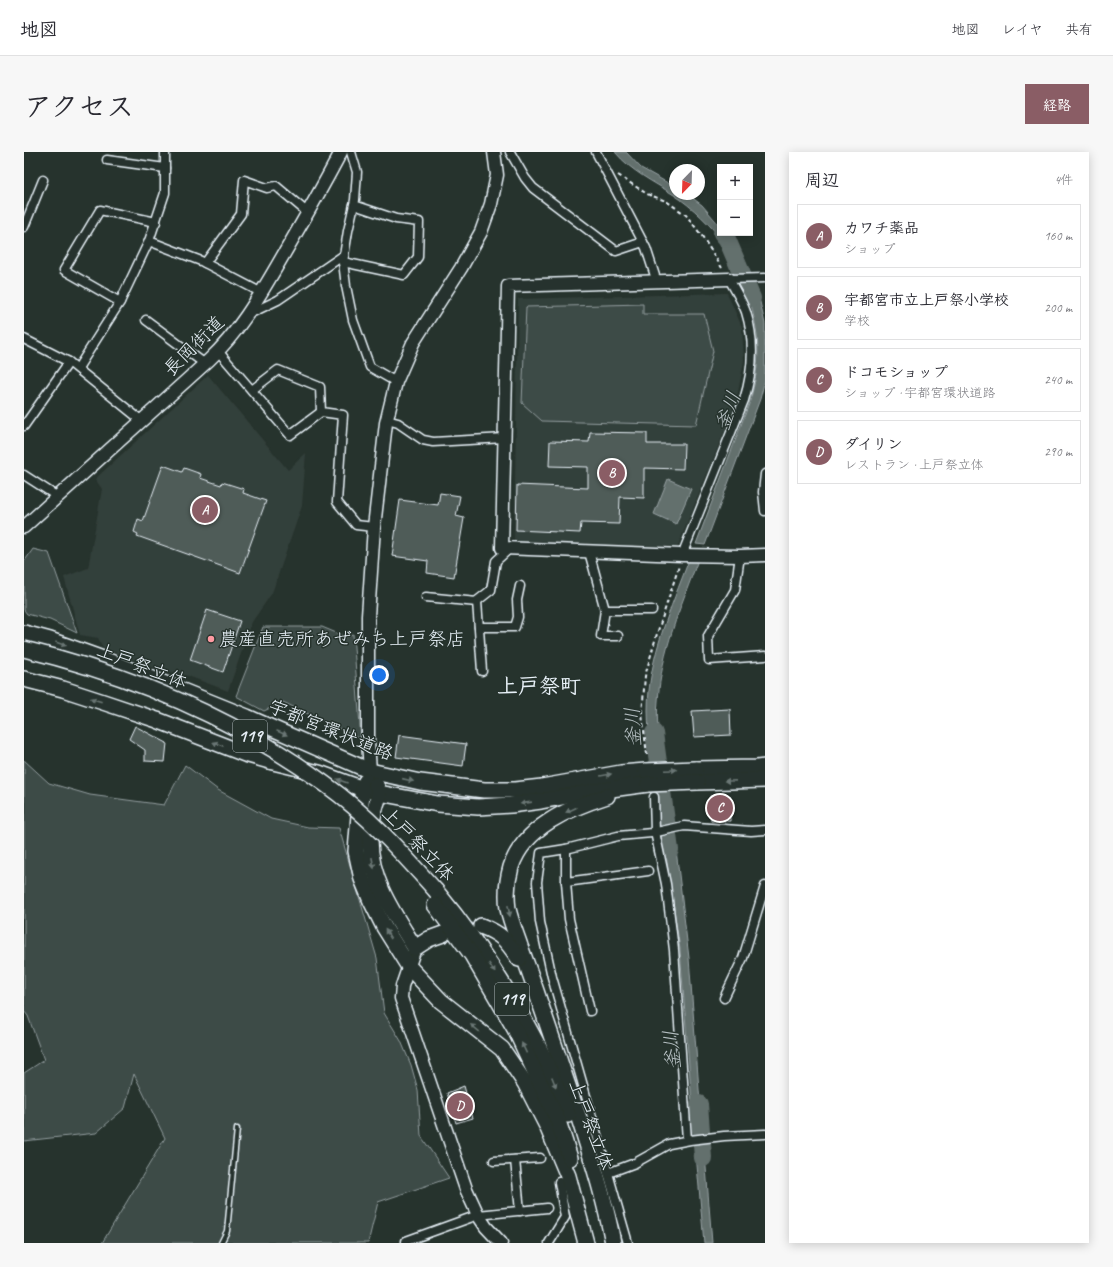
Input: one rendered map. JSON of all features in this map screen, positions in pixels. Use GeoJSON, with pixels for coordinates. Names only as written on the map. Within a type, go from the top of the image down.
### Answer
{"type":"FeatureCollection","features":[{"type":"Feature","properties":{"kind":"highway","name":"宇都宮環状道路"},"geometry":{"type":"LineString","coordinates":[[24,633],[50,640],[103,659],[247,717],[370,771],[450,787],[492,790],[515,790],[542,787],[621,773],[649,784]]}},
{"type":"Feature","properties":{"kind":"highway","name":"上戸祭立体"},"geometry":{"type":"LineString","coordinates":[[24,649],[98,670],[142,685],[215,718],[289,759],[320,781],[394,844],[432,894]]}},
{"type":"Feature","properties":{"kind":"highway","name":"上戸祭立体"},"geometry":{"type":"LineString","coordinates":[[24,659],[89,676],[182,712],[238,740],[282,766],[351,816],[412,878],[457,916],[511,996],[536,1041],[552,1075],[592,1243]]}},
{"type":"Feature","properties":{"kind":"highway","name":"宇都宮環状道路"},"geometry":{"type":"LineString","coordinates":[[24,679],[63,689],[157,720],[245,754],[319,773],[363,789],[438,804],[478,807],[511,806],[696,775],[762,774]]}},
{"type":"Feature","properties":{"kind":"highway"},"geometry":{"type":"LineString","coordinates":[[363,789],[370,771]]}},
{"type":"Feature","properties":{"kind":"highway"},"geometry":{"type":"LineString","coordinates":[[370,771],[379,793],[370,837],[373,867],[378,883],[388,904],[415,948],[429,939],[443,934]]}},
{"type":"Feature","properties":{"kind":"highway","name":"119"},"geometry":{"type":"LineString","coordinates":[[586,1243],[568,1176],[563,1120],[540,1003],[508,908],[508,880],[511,867],[522,845],[531,835],[559,815],[604,797],[649,784]]}},
{"type":"Feature","properties":{"kind":"highway","name":"119"},"geometry":{"type":"LineString","coordinates":[[363,789],[356,851],[362,879],[384,927],[409,967],[441,1001],[502,1050],[525,1083],[563,1120],[595,1168],[613,1243]]}},
{"type":"Feature","properties":{"kind":"highway","name":"119"},"geometry":{"type":"LineString","coordinates":[[481,926],[502,936],[510,945],[521,962],[540,1003]]}},
{"type":"Feature","properties":{"kind":"highway","name":"上戸祭立体"},"geometry":{"type":"LineString","coordinates":[[563,1120],[587,1171],[600,1218],[605,1243]]}},
{"type":"Feature","properties":{"kind":"street"},"geometry":{"type":"LineString","coordinates":[[78,368],[120,302],[149,241],[165,193],[165,152]]}},
{"type":"Feature","properties":{"kind":"street","name":"長岡街道"},"geometry":{"type":"LineString","coordinates":[[24,528],[229,340],[262,293],[341,152]]}},
{"type":"Feature","properties":{"kind":"street"},"geometry":{"type":"LineString","coordinates":[[351,152],[357,172],[354,205],[344,258],[346,286],[353,320],[370,367],[396,382]]}},
{"type":"Feature","properties":{"kind":"street"},"geometry":{"type":"LineString","coordinates":[[370,771],[368,741],[368,616],[374,527],[387,420],[396,382],[413,343],[482,232],[498,175],[494,152]]}},
{"type":"Feature","properties":{"kind":"street"},"geometry":{"type":"LineString","coordinates":[[510,152],[525,178],[533,188],[616,251],[643,242]]}},
{"type":"Feature","properties":{"kind":"street"},"geometry":{"type":"LineString","coordinates":[[596,152],[646,248],[657,282]]}},
{"type":"Feature","properties":{"kind":"street"},"geometry":{"type":"LineString","coordinates":[[107,160],[165,168]]}},
{"type":"Feature","properties":{"kind":"street"},"geometry":{"type":"LineString","coordinates":[[24,227],[43,180]]}},
{"type":"Feature","properties":{"kind":"street"},"geometry":{"type":"LineString","coordinates":[[205,263],[241,214],[244,180],[267,188],[276,186],[308,212]]}},
{"type":"Feature","properties":{"kind":"street"},"geometry":{"type":"LineString","coordinates":[[248,315],[278,300],[344,258],[404,275],[418,257],[419,222],[396,219],[354,205]]}},
{"type":"Feature","properties":{"kind":"street"},"geometry":{"type":"LineString","coordinates":[[120,302],[64,270],[100,210],[156,222]]}},
{"type":"Feature","properties":{"kind":"street"},"geometry":{"type":"LineString","coordinates":[[149,241],[205,263],[262,293]]}},
{"type":"Feature","properties":{"kind":"street"},"geometry":{"type":"LineString","coordinates":[[763,278],[508,286],[502,548],[682,555],[765,555]]}},
{"type":"Feature","properties":{"kind":"street"},"geometry":{"type":"LineString","coordinates":[[682,555],[741,407],[749,383],[752,359],[752,337],[746,312],[730,279]]}},
{"type":"Feature","properties":{"kind":"street"},"geometry":{"type":"LineString","coordinates":[[146,320],[204,364]]}},
{"type":"Feature","properties":{"kind":"street"},"geometry":{"type":"LineString","coordinates":[[24,339],[78,368],[142,421]]}},
{"type":"Feature","properties":{"kind":"street"},"geometry":{"type":"LineString","coordinates":[[218,351],[290,434],[321,412],[344,415],[337,502],[356,525],[374,527]]}},
{"type":"Feature","properties":{"kind":"street"},"geometry":{"type":"LineString","coordinates":[[24,426],[69,362]]}},
{"type":"Feature","properties":{"kind":"street"},"geometry":{"type":"LineString","coordinates":[[252,390],[278,370],[320,387],[321,412]]}},
{"type":"Feature","properties":{"kind":"street"},"geometry":{"type":"LineString","coordinates":[[387,420],[398,423],[423,440],[433,442],[505,438]]}},
{"type":"Feature","properties":{"kind":"street"},"geometry":{"type":"LineString","coordinates":[[765,474],[763,492],[765,511]]}},
{"type":"Feature","properties":{"kind":"street"},"geometry":{"type":"LineString","coordinates":[[24,475],[58,497]]}},
{"type":"Feature","properties":{"kind":"street"},"geometry":{"type":"LineString","coordinates":[[482,671],[477,600],[491,590],[496,561],[509,548]]}},
{"type":"Feature","properties":{"kind":"street"},"geometry":{"type":"LineString","coordinates":[[589,552],[605,610],[601,636],[618,636]]}},
{"type":"Feature","properties":{"kind":"street"},"geometry":{"type":"LineString","coordinates":[[740,556],[736,590],[708,636],[709,660],[765,656]]}},
{"type":"Feature","properties":{"kind":"street"},"geometry":{"type":"LineString","coordinates":[[479,628],[515,628],[518,618],[517,600],[520,586]]}},
{"type":"Feature","properties":{"kind":"street"},"geometry":{"type":"LineString","coordinates":[[426,597],[477,602]]}},
{"type":"Feature","properties":{"kind":"street"},"geometry":{"type":"LineString","coordinates":[[605,610],[652,610]]}},
{"type":"Feature","properties":{"kind":"street"},"geometry":{"type":"LineString","coordinates":[[649,784],[655,832],[666,884],[674,950],[688,1140]]}},
{"type":"Feature","properties":{"kind":"street"},"geometry":{"type":"LineString","coordinates":[[628,1243],[552,977],[540,922],[537,882],[541,853],[618,836],[655,832],[684,826],[751,831],[765,830]]}},
{"type":"Feature","properties":{"kind":"street"},"geometry":{"type":"LineString","coordinates":[[566,848],[566,882],[569,919],[590,1012]]}},
{"type":"Feature","properties":{"kind":"street"},"geometry":{"type":"LineString","coordinates":[[566,882],[648,871]]}},
{"type":"Feature","properties":{"kind":"street"},"geometry":{"type":"LineString","coordinates":[[724,998],[743,958],[765,886]]}},
{"type":"Feature","properties":{"kind":"street"},"geometry":{"type":"LineString","coordinates":[[415,948],[402,986],[402,998],[466,1189],[478,1215],[486,1227],[501,1243]]}},
{"type":"Feature","properties":{"kind":"street"},"geometry":{"type":"LineString","coordinates":[[608,1173],[635,1163],[669,1144],[688,1140],[724,1136],[765,1134]]}},
{"type":"Feature","properties":{"kind":"street"},"geometry":{"type":"LineString","coordinates":[[494,1161],[540,1158]]}},
{"type":"Feature","properties":{"kind":"street"},"geometry":{"type":"LineString","coordinates":[[515,1160],[520,1211]]}},
{"type":"Feature","properties":{"kind":"street"},"geometry":{"type":"LineString","coordinates":[[549,1243],[565,1217],[559,1182]]}},
{"type":"Feature","properties":{"kind":"street"},"geometry":{"type":"LineString","coordinates":[[406,1243],[406,1241],[478,1215],[547,1208]]}},
{"type":"Feature","properties":{"kind":"lane"},"geometry":{"type":"LineString","coordinates":[[221,1243],[227,1231],[237,1128]]}},
{"type":"Feature","properties":{"kind":"path"},"geometry":{"type":"LineString","coordinates":[[603,165],[647,194],[666,201],[686,215],[702,236],[730,279]]}},
{"type":"Feature","properties":{"kind":"path"},"geometry":{"type":"LineString","coordinates":[[647,755],[642,714],[645,676],[682,555]]}},
{"type":"Feature","properties":{"kind":"shaded area"},"geometry":{"type":"Polygon","coordinates":[[[615,152],[626,152],[641,168],[669,184],[669,192],[635,171],[615,152]]]}},
{"type":"Feature","properties":{"kind":"shaded area"},"geometry":{"type":"Polygon","coordinates":[[[680,200],[695,200],[702,205],[717,222],[717,234],[708,223],[680,200]]]}},
{"type":"Feature","properties":{"kind":"shaded area"},"geometry":{"type":"Polygon","coordinates":[[[718,236],[727,236],[744,268],[734,268],[718,236]]]}},
{"type":"Feature","properties":{"kind":"shaded area"},"geometry":{"type":"Polygon","coordinates":[[[741,283],[752,283],[760,302],[765,324],[765,380],[760,399],[705,545],[696,544],[749,404],[755,382],[758,361],[756,329],[751,304],[741,283]]]}},
{"type":"Feature","properties":{"kind":"shaded area"},"geometry":{"type":"Polygon","coordinates":[[[727,293],[742,327],[744,361],[736,403],[677,548],[514,542],[518,299],[727,293]]]}},
{"type":"Feature","properties":{"kind":"shaded area"},"geometry":{"type":"Polygon","coordinates":[[[643,304],[643,314],[704,314],[713,351],[696,425],[542,421],[522,403],[526,307],[643,304]]]}},
{"type":"Feature","properties":{"kind":"shaded area"},"geometry":{"type":"Polygon","coordinates":[[[208,375],[288,470],[306,453],[302,506],[272,593],[252,622],[228,691],[188,676],[157,669],[103,648],[98,638],[80,635],[64,577],[88,568],[102,489],[95,479],[208,375]]]}},
{"type":"Feature","properties":{"kind":"shaded area"},"geometry":{"type":"Polygon","coordinates":[[[668,479],[691,489],[676,524],[654,514],[668,479]]]}},
{"type":"Feature","properties":{"kind":"shaded area"},"geometry":{"type":"Polygon","coordinates":[[[33,549],[49,553],[77,633],[50,620],[27,614],[24,610],[24,562],[33,549]]]}},
{"type":"Feature","properties":{"kind":"shaded area"},"geometry":{"type":"Polygon","coordinates":[[[689,560],[698,560],[667,647],[660,683],[657,715],[662,756],[652,756],[648,710],[652,671],[656,652],[668,615],[689,560]]]}},
{"type":"Feature","properties":{"kind":"shaded area"},"geometry":{"type":"Polygon","coordinates":[[[263,627],[322,627],[346,637],[353,634],[361,739],[283,702],[264,711],[236,696],[263,627]]]}},
{"type":"Feature","properties":{"kind":"shaded area"},"geometry":{"type":"Polygon","coordinates":[[[24,760],[49,783],[90,795],[164,805],[185,765],[218,790],[271,819],[308,827],[339,828],[377,958],[384,1013],[401,1041],[411,1065],[418,1090],[421,1136],[449,1178],[378,1202],[368,1243],[102,1243],[165,1138],[134,1074],[125,1108],[96,1133],[24,1141],[24,1073],[44,1060],[28,1016],[24,1011],[24,760]]]}},
{"type":"Feature","properties":{"kind":"shaded area"},"geometry":{"type":"Polygon","coordinates":[[[670,795],[673,824],[662,826],[658,796],[670,795]]]}},
{"type":"Feature","properties":{"kind":"shaded area"},"geometry":{"type":"Polygon","coordinates":[[[674,833],[689,958],[702,1129],[694,1130],[680,949],[663,835],[674,833]]]}},
{"type":"Feature","properties":{"kind":"shaded area"},"geometry":{"type":"Polygon","coordinates":[[[704,1142],[712,1243],[704,1243],[695,1143],[704,1142]]]}},
{"type":"Feature","properties":{"kind":"building"},"geometry":{"type":"Polygon","coordinates":[[[590,432],[647,433],[647,444],[684,444],[683,469],[644,468],[644,498],[620,497],[619,524],[581,523],[580,533],[516,530],[517,485],[588,488],[588,467],[549,466],[550,441],[589,442],[590,432]]]}},
{"type":"Feature","properties":{"kind":"building"},"geometry":{"type":"Polygon","coordinates":[[[163,465],[182,472],[184,468],[201,474],[200,478],[221,485],[222,482],[244,489],[243,493],[266,501],[240,573],[137,536],[138,534],[134,532],[138,519],[143,521],[163,465]]]}},
{"type":"Feature","properties":{"kind":"building"},"geometry":{"type":"Polygon","coordinates":[[[440,493],[460,496],[456,516],[464,518],[454,577],[427,573],[428,561],[392,556],[400,500],[438,505],[440,493]]]}},
{"type":"Feature","properties":{"kind":"building","name":"農産直売所あぜみち上戸祭店"},"geometry":{"type":"Polygon","coordinates":[[[207,610],[240,621],[223,672],[190,660],[207,610]]]}},
{"type":"Feature","properties":{"kind":"building"},"geometry":{"type":"Polygon","coordinates":[[[730,709],[731,735],[694,737],[692,711],[730,709]]]}},
{"type":"Feature","properties":{"kind":"building"},"geometry":{"type":"Polygon","coordinates":[[[135,726],[167,743],[165,762],[145,761],[145,750],[129,739],[135,726]]]}},
{"type":"Feature","properties":{"kind":"building"},"geometry":{"type":"Polygon","coordinates":[[[399,735],[466,744],[463,766],[396,757],[399,735]]]}},
{"type":"Feature","properties":{"kind":"building"},"geometry":{"type":"Polygon","coordinates":[[[710,796],[730,796],[730,821],[711,821],[710,796]]]}},
{"type":"Feature","properties":{"kind":"building"},"geometry":{"type":"Polygon","coordinates":[[[464,1086],[473,1118],[456,1123],[447,1093],[464,1086]]]}},
{"type":"Feature","properties":{"kind":"waterway","name":"釜川"},"geometry":{"type":"LineString","coordinates":[[724,236],[752,298]]}},
{"type":"Feature","properties":{"kind":"waterway","name":"釜川"},"geometry":{"type":"LineString","coordinates":[[654,733],[670,850]]}},
{"type":"Feature","properties":{"kind":"waterway","name":"釜川"},"geometry":{"type":"LineString","coordinates":[[699,1104],[703,1158]]}},
{"type":"Feature","properties":{"kind":"place","name":"宇都宮市立上戸祭小学校"},"geometry":{"type":"Point","coordinates":[612,473]}},
{"type":"Feature","properties":{"kind":"place","name":"カワチ薬品"},"geometry":{"type":"Point","coordinates":[205,510]}},
{"type":"Feature","properties":{"kind":"place","name":"農産直売所あぜみち上戸祭店"},"geometry":{"type":"Point","coordinates":[211,639]}},
{"type":"Feature","properties":{"kind":"place","name":"ドコモショップ"},"geometry":{"type":"Point","coordinates":[720,808]}},
{"type":"Feature","properties":{"kind":"place","name":"ダイリン"},"geometry":{"type":"Point","coordinates":[460,1106]}},
{"type":"Feature","properties":{"kind":"district","name":"上戸祭町"},"geometry":{"type":"Point","coordinates":[539,686]}}]}
